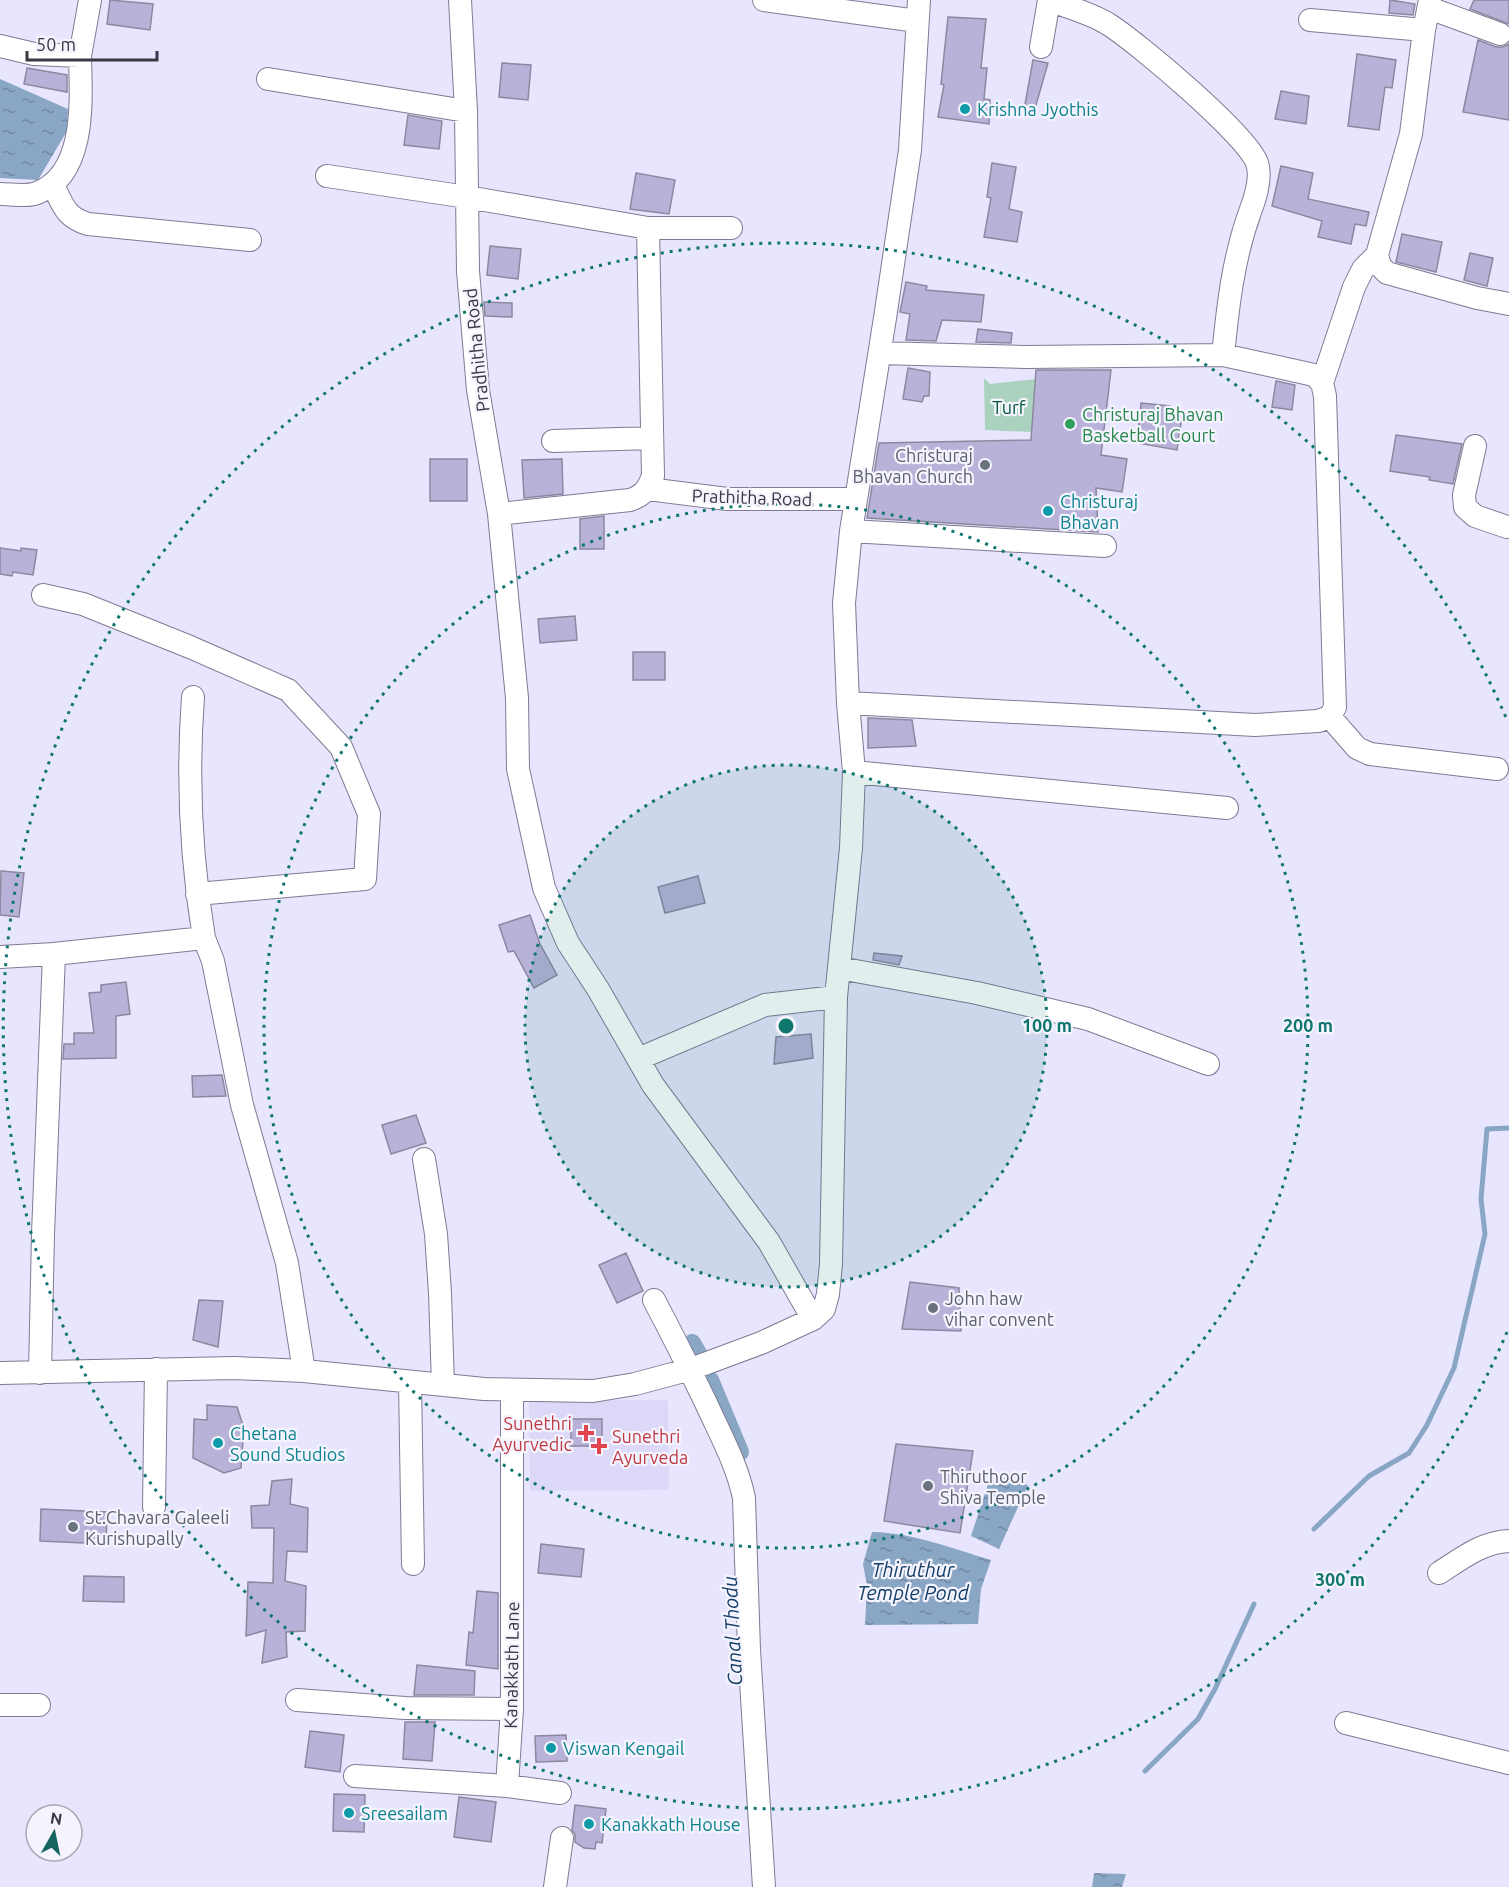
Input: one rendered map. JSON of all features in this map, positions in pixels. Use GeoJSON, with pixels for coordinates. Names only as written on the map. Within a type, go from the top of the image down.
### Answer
{"type":"FeatureCollection","features":[{"type":"Feature","properties":{"kind":"street"},"geometry":{"type":"LineString","coordinates":[[0,194],[34,194],[53,185],[67,168],[81,119],[80,56],[90,0]]}},
{"type":"Feature","properties":{"kind":"street","name":"Pradhitha Road"},"geometry":{"type":"LineString","coordinates":[[460,0],[466,111],[468,271],[478,390],[499,514],[518,698],[518,769],[544,888],[568,943],[598,989],[653,1085],[769,1242],[813,1319]]}},
{"type":"Feature","properties":{"kind":"street"},"geometry":{"type":"LineString","coordinates":[[0,1373],[235,1368],[304,1371],[513,1391],[593,1391],[635,1384],[691,1369],[761,1343],[813,1319],[824,1309],[830,1280],[836,997],[851,848],[854,772],[848,703],[844,603],[851,531],[910,150],[918,11],[764,0]]}},
{"type":"Feature","properties":{"kind":"street"},"geometry":{"type":"LineString","coordinates":[[1044,0],[1107,22],[1226,124],[1246,146],[1258,164],[1257,193],[1243,232],[1232,276],[1222,355]]}},
{"type":"Feature","properties":{"kind":"street"},"geometry":{"type":"LineString","coordinates":[[1041,47],[1049,0]]}},
{"type":"Feature","properties":{"kind":"street"},"geometry":{"type":"LineString","coordinates":[[848,703],[1255,724],[1318,721],[1330,717],[1335,706],[1325,396],[1322,383],[1354,287],[1363,269],[1377,255],[1411,134],[1424,30],[1430,4],[1500,34]]}},
{"type":"Feature","properties":{"kind":"street"},"geometry":{"type":"LineString","coordinates":[[1310,20],[1424,30]]}},
{"type":"Feature","properties":{"kind":"street"},"geometry":{"type":"LineString","coordinates":[[0,46],[34,54],[80,56]]}},
{"type":"Feature","properties":{"kind":"street"},"geometry":{"type":"LineString","coordinates":[[268,79],[466,111]]}},
{"type":"Feature","properties":{"kind":"street"},"geometry":{"type":"LineString","coordinates":[[327,176],[648,228],[731,228]]}},
{"type":"Feature","properties":{"kind":"street"},"geometry":{"type":"LineString","coordinates":[[53,185],[65,211],[76,220],[88,224],[250,240]]}},
{"type":"Feature","properties":{"kind":"street"},"geometry":{"type":"LineString","coordinates":[[499,514],[630,500],[640,496],[648,489],[653,476],[648,228]]}},
{"type":"Feature","properties":{"kind":"street"},"geometry":{"type":"LineString","coordinates":[[1377,255],[1380,266],[1388,273],[1477,298],[1509,304]]}},
{"type":"Feature","properties":{"kind":"street"},"geometry":{"type":"LineString","coordinates":[[880,353],[1026,357],[1222,355],[1314,375],[1322,383]]}},
{"type":"Feature","properties":{"kind":"street"},"geometry":{"type":"LineString","coordinates":[[553,441],[652,438]]}},
{"type":"Feature","properties":{"kind":"street"},"geometry":{"type":"LineString","coordinates":[[1475,446],[1464,495],[1466,507],[1475,516],[1508,526]]}},
{"type":"Feature","properties":{"kind":"street","name":"Prathitha Road"},"geometry":{"type":"LineString","coordinates":[[648,489],[727,499],[856,499]]}},
{"type":"Feature","properties":{"kind":"street"},"geometry":{"type":"LineString","coordinates":[[851,531],[1105,546]]}},
{"type":"Feature","properties":{"kind":"street"},"geometry":{"type":"LineString","coordinates":[[43,594],[83,604],[288,690],[341,747],[369,814],[365,879],[197,894]]}},
{"type":"Feature","properties":{"kind":"street"},"geometry":{"type":"LineString","coordinates":[[193,697],[189,748],[197,894],[204,938],[213,961],[242,1105],[286,1263],[304,1371]]}},
{"type":"Feature","properties":{"kind":"street"},"geometry":{"type":"LineString","coordinates":[[1330,717],[1357,748],[1370,754],[1497,769]]}},
{"type":"Feature","properties":{"kind":"street"},"geometry":{"type":"LineString","coordinates":[[854,772],[1227,808]]}},
{"type":"Feature","properties":{"kind":"street"},"geometry":{"type":"LineString","coordinates":[[0,957],[54,954],[204,938]]}},
{"type":"Feature","properties":{"kind":"street"},"geometry":{"type":"LineString","coordinates":[[40,1373],[42,1234],[54,954]]}},
{"type":"Feature","properties":{"kind":"street"},"geometry":{"type":"LineString","coordinates":[[839,968],[977,993],[1088,1019],[1208,1064]]}},
{"type":"Feature","properties":{"kind":"street"},"geometry":{"type":"LineString","coordinates":[[638,1059],[765,1005],[836,997]]}},
{"type":"Feature","properties":{"kind":"street"},"geometry":{"type":"LineString","coordinates":[[424,1159],[436,1234],[442,1385]]}},
{"type":"Feature","properties":{"kind":"street"},"geometry":{"type":"LineString","coordinates":[[654,1299],[691,1369],[732,1460],[744,1498],[749,1650],[764,1887]]}},
{"type":"Feature","properties":{"kind":"street"},"geometry":{"type":"LineString","coordinates":[[154,1507],[156,1369]]}},
{"type":"Feature","properties":{"kind":"street"},"geometry":{"type":"LineString","coordinates":[[410,1382],[413,1564]]}},
{"type":"Feature","properties":{"kind":"street","name":"Kanakkath Lane"},"geometry":{"type":"LineString","coordinates":[[507,1786],[512,1709],[513,1391]]}},
{"type":"Feature","properties":{"kind":"street"},"geometry":{"type":"LineString","coordinates":[[1439,1573],[1478,1548],[1496,1542],[1509,1541]]}},
{"type":"Feature","properties":{"kind":"street"},"geometry":{"type":"LineString","coordinates":[[297,1701],[405,1708],[512,1709]]}},
{"type":"Feature","properties":{"kind":"street"},"geometry":{"type":"LineString","coordinates":[[0,1706],[39,1705]]}},
{"type":"Feature","properties":{"kind":"street"},"geometry":{"type":"LineString","coordinates":[[1346,1723],[1509,1763]]}},
{"type":"Feature","properties":{"kind":"street"},"geometry":{"type":"LineString","coordinates":[[356,1776],[507,1786],[560,1793]]}},
{"type":"Feature","properties":{"kind":"street"},"geometry":{"type":"LineString","coordinates":[[555,1887],[562,1838]]}},
{"type":"Feature","properties":{"kind":"shaded area","name":"Sunethri Ayurveda"},"geometry":{"type":"Polygon","coordinates":[[[668,1400],[669,1490],[530,1491],[529,1401],[668,1400]]]}},
{"type":"Feature","properties":{"kind":"green space","name":"Turf"},"geometry":{"type":"Polygon","coordinates":[[[984,378],[990,384],[1036,379],[1032,432],[985,430],[984,378]]]}},
{"type":"Feature","properties":{"kind":"water"},"geometry":{"type":"Polygon","coordinates":[[[0,79],[68,109],[67,131],[38,180],[0,178],[0,79]]]}},
{"type":"Feature","properties":{"kind":"water"},"geometry":{"type":"Polygon","coordinates":[[[991,1475],[1028,1485],[999,1549],[971,1536],[991,1475]]]}},
{"type":"Feature","properties":{"kind":"water","name":"Thiruthur Temple Pond"},"geometry":{"type":"Polygon","coordinates":[[[872,1532],[918,1538],[991,1560],[981,1589],[978,1624],[865,1625],[867,1585],[863,1564],[872,1532]]]}},
{"type":"Feature","properties":{"kind":"water"},"geometry":{"type":"Polygon","coordinates":[[[1094,1873],[1126,1874],[1122,1887],[1092,1887],[1094,1873]]]}},
{"type":"Feature","properties":{"kind":"building"},"geometry":{"type":"Polygon","coordinates":[[[110,0],[153,4],[150,30],[107,24],[110,0]]]}},
{"type":"Feature","properties":{"kind":"building"},"geometry":{"type":"Polygon","coordinates":[[[1390,0],[1415,4],[1413,15],[1389,13],[1390,0]]]}},
{"type":"Feature","properties":{"kind":"building"},"geometry":{"type":"Polygon","coordinates":[[[1474,0],[1509,0],[1509,24],[1470,9],[1474,0]]]}},
{"type":"Feature","properties":{"kind":"building"},"geometry":{"type":"Polygon","coordinates":[[[948,17],[986,19],[981,68],[987,68],[984,99],[990,100],[989,124],[938,117],[944,85],[941,84],[948,17]]]}},
{"type":"Feature","properties":{"kind":"building"},"geometry":{"type":"Polygon","coordinates":[[[1478,40],[1496,47],[1509,44],[1509,120],[1463,112],[1478,40]]]}},
{"type":"Feature","properties":{"kind":"building"},"geometry":{"type":"Polygon","coordinates":[[[1357,54],[1396,60],[1392,88],[1385,87],[1379,130],[1348,126],[1357,54]]]}},
{"type":"Feature","properties":{"kind":"building"},"geometry":{"type":"Polygon","coordinates":[[[1033,60],[1048,63],[1034,112],[1024,110],[1033,60]]]}},
{"type":"Feature","properties":{"kind":"building"},"geometry":{"type":"Polygon","coordinates":[[[502,63],[531,65],[528,100],[499,97],[502,63]]]}},
{"type":"Feature","properties":{"kind":"building"},"geometry":{"type":"Polygon","coordinates":[[[27,68],[67,75],[67,92],[24,84],[27,68]]]}},
{"type":"Feature","properties":{"kind":"building"},"geometry":{"type":"Polygon","coordinates":[[[1281,91],[1309,96],[1306,124],[1275,119],[1281,91]]]}},
{"type":"Feature","properties":{"kind":"building"},"geometry":{"type":"Polygon","coordinates":[[[408,115],[442,121],[439,149],[404,145],[408,115]]]}},
{"type":"Feature","properties":{"kind":"building"},"geometry":{"type":"Polygon","coordinates":[[[992,163],[1016,167],[1009,209],[1022,212],[1017,242],[984,237],[991,198],[987,197],[992,163]]]}},
{"type":"Feature","properties":{"kind":"building"},"geometry":{"type":"Polygon","coordinates":[[[1281,166],[1313,173],[1308,199],[1369,212],[1366,226],[1355,224],[1351,244],[1318,237],[1322,221],[1272,206],[1281,166]]]}},
{"type":"Feature","properties":{"kind":"building"},"geometry":{"type":"Polygon","coordinates":[[[636,173],[675,180],[669,214],[630,209],[636,173]]]}},
{"type":"Feature","properties":{"kind":"building"},"geometry":{"type":"Polygon","coordinates":[[[1402,234],[1442,242],[1436,272],[1396,262],[1402,234]]]}},
{"type":"Feature","properties":{"kind":"building"},"geometry":{"type":"Polygon","coordinates":[[[490,246],[521,249],[518,279],[487,275],[490,246]]]}},
{"type":"Feature","properties":{"kind":"building"},"geometry":{"type":"Polygon","coordinates":[[[1470,253],[1493,258],[1487,286],[1464,280],[1470,253]]]}},
{"type":"Feature","properties":{"kind":"building"},"geometry":{"type":"Polygon","coordinates":[[[906,282],[927,286],[926,290],[984,295],[981,322],[942,320],[936,341],[906,340],[910,314],[900,312],[906,282]]]}},
{"type":"Feature","properties":{"kind":"building"},"geometry":{"type":"Polygon","coordinates":[[[484,302],[512,303],[512,317],[485,316],[484,302]]]}},
{"type":"Feature","properties":{"kind":"building"},"geometry":{"type":"Polygon","coordinates":[[[978,329],[1012,333],[1011,343],[976,342],[978,329]]]}},
{"type":"Feature","properties":{"kind":"building"},"geometry":{"type":"Polygon","coordinates":[[[908,368],[930,372],[929,396],[924,396],[922,402],[903,399],[908,368]]]}},
{"type":"Feature","properties":{"kind":"building","name":"Christuraj Bhavan Church"},"geometry":{"type":"Polygon","coordinates":[[[1036,370],[1111,370],[1101,455],[1127,459],[1122,492],[1096,488],[1098,532],[867,518],[879,443],[1031,440],[1036,370]]]}},
{"type":"Feature","properties":{"kind":"building"},"geometry":{"type":"Polygon","coordinates":[[[1276,381],[1295,385],[1292,410],[1272,407],[1276,381]]]}},
{"type":"Feature","properties":{"kind":"building"},"geometry":{"type":"Polygon","coordinates":[[[1141,403],[1170,406],[1169,415],[1182,416],[1177,450],[1137,443],[1141,403]]]}},
{"type":"Feature","properties":{"kind":"building"},"geometry":{"type":"Polygon","coordinates":[[[1396,435],[1462,444],[1453,484],[1429,480],[1430,477],[1390,471],[1396,435]]]}},
{"type":"Feature","properties":{"kind":"building"},"geometry":{"type":"Polygon","coordinates":[[[430,459],[467,459],[467,501],[430,501],[430,459]]]}},
{"type":"Feature","properties":{"kind":"building"},"geometry":{"type":"Polygon","coordinates":[[[562,459],[563,494],[524,498],[522,460],[562,459]]]}},
{"type":"Feature","properties":{"kind":"building"},"geometry":{"type":"Polygon","coordinates":[[[604,516],[604,549],[580,549],[580,519],[604,516]]]}},
{"type":"Feature","properties":{"kind":"building"},"geometry":{"type":"Polygon","coordinates":[[[0,548],[21,551],[21,548],[37,550],[33,575],[13,572],[12,576],[0,574],[0,548]]]}},
{"type":"Feature","properties":{"kind":"building"},"geometry":{"type":"Polygon","coordinates":[[[575,616],[577,640],[540,643],[538,619],[575,616]]]}},
{"type":"Feature","properties":{"kind":"building"},"geometry":{"type":"Polygon","coordinates":[[[633,652],[665,652],[665,680],[633,680],[633,652]]]}},
{"type":"Feature","properties":{"kind":"building"},"geometry":{"type":"Polygon","coordinates":[[[868,718],[912,720],[916,746],[868,748],[868,718]]]}},
{"type":"Feature","properties":{"kind":"building"},"geometry":{"type":"Polygon","coordinates":[[[1,871],[24,873],[19,917],[0,915],[1,871]]]}},
{"type":"Feature","properties":{"kind":"building"},"geometry":{"type":"Polygon","coordinates":[[[698,876],[705,903],[665,913],[658,887],[698,876]]]}},
{"type":"Feature","properties":{"kind":"building"},"geometry":{"type":"Polygon","coordinates":[[[530,915],[540,944],[557,975],[534,988],[514,951],[508,952],[499,925],[530,915]]]}},
{"type":"Feature","properties":{"kind":"building"},"geometry":{"type":"Polygon","coordinates":[[[874,953],[902,956],[899,965],[873,960],[874,953]]]}},
{"type":"Feature","properties":{"kind":"building"},"geometry":{"type":"Polygon","coordinates":[[[126,982],[130,1014],[116,1016],[116,1058],[63,1059],[64,1044],[74,1044],[74,1033],[94,1033],[89,993],[101,992],[101,985],[126,982]]]}},
{"type":"Feature","properties":{"kind":"building"},"geometry":{"type":"Polygon","coordinates":[[[811,1034],[813,1058],[774,1064],[776,1037],[811,1034]]]}},
{"type":"Feature","properties":{"kind":"building"},"geometry":{"type":"Polygon","coordinates":[[[222,1075],[226,1096],[193,1097],[192,1076],[222,1075]]]}},
{"type":"Feature","properties":{"kind":"building"},"geometry":{"type":"Polygon","coordinates":[[[416,1115],[426,1143],[391,1154],[382,1125],[416,1115]]]}},
{"type":"Feature","properties":{"kind":"building"},"geometry":{"type":"Polygon","coordinates":[[[626,1253],[643,1291],[617,1303],[599,1265],[626,1253]]]}},
{"type":"Feature","properties":{"kind":"building","name":"John haw vihar convent"},"geometry":{"type":"Polygon","coordinates":[[[910,1282],[959,1288],[961,1331],[902,1329],[910,1282]]]}},
{"type":"Feature","properties":{"kind":"building"},"geometry":{"type":"Polygon","coordinates":[[[199,1300],[223,1301],[218,1347],[193,1340],[199,1300]]]}},
{"type":"Feature","properties":{"kind":"building","name":"Chetana Sound Studios"},"geometry":{"type":"Polygon","coordinates":[[[207,1405],[237,1407],[244,1428],[241,1468],[224,1473],[193,1458],[194,1419],[207,1420],[207,1405]]]}},
{"type":"Feature","properties":{"kind":"building","name":"Sunethri Ayurvedic"},"geometry":{"type":"Polygon","coordinates":[[[571,1419],[602,1419],[602,1446],[571,1446],[571,1419]]]}},
{"type":"Feature","properties":{"kind":"building","name":"Thiruthoor Shiva Temple"},"geometry":{"type":"Polygon","coordinates":[[[896,1444],[973,1451],[960,1533],[884,1521],[896,1444]]]}},
{"type":"Feature","properties":{"kind":"building"},"geometry":{"type":"Polygon","coordinates":[[[292,1479],[290,1504],[308,1508],[307,1552],[287,1551],[285,1581],[306,1586],[305,1631],[286,1632],[287,1657],[262,1663],[266,1630],[246,1636],[248,1582],[273,1583],[274,1528],[252,1528],[251,1506],[269,1505],[272,1481],[292,1479]]]}},
{"type":"Feature","properties":{"kind":"building","name":"St.Chavara Galeeli Kurishupally"},"geometry":{"type":"Polygon","coordinates":[[[41,1509],[107,1512],[106,1544],[40,1541],[41,1509]]]}},
{"type":"Feature","properties":{"kind":"building"},"geometry":{"type":"Polygon","coordinates":[[[541,1544],[584,1549],[581,1577],[538,1573],[541,1544]]]}},
{"type":"Feature","properties":{"kind":"building"},"geometry":{"type":"Polygon","coordinates":[[[84,1576],[124,1577],[124,1602],[83,1601],[84,1576]]]}},
{"type":"Feature","properties":{"kind":"building"},"geometry":{"type":"Polygon","coordinates":[[[477,1591],[498,1593],[498,1669],[466,1665],[469,1632],[473,1633],[477,1591]]]}},
{"type":"Feature","properties":{"kind":"building"},"geometry":{"type":"Polygon","coordinates":[[[417,1665],[475,1671],[474,1695],[414,1695],[417,1665]]]}},
{"type":"Feature","properties":{"kind":"building"},"geometry":{"type":"Polygon","coordinates":[[[405,1722],[435,1722],[432,1761],[403,1759],[405,1722]]]}},
{"type":"Feature","properties":{"kind":"building"},"geometry":{"type":"Polygon","coordinates":[[[310,1731],[344,1735],[340,1772],[305,1767],[310,1731]]]}},
{"type":"Feature","properties":{"kind":"building","name":"Viswan Kengail"},"geometry":{"type":"Polygon","coordinates":[[[566,1735],[567,1761],[536,1762],[535,1736],[566,1735]]]}},
{"type":"Feature","properties":{"kind":"building","name":"Sreesailam"},"geometry":{"type":"Polygon","coordinates":[[[334,1794],[365,1795],[364,1832],[333,1831],[334,1794]]]}},
{"type":"Feature","properties":{"kind":"building"},"geometry":{"type":"Polygon","coordinates":[[[459,1797],[496,1802],[491,1842],[454,1837],[459,1797]]]}},
{"type":"Feature","properties":{"kind":"building","name":"Kanakkath House"},"geometry":{"type":"Polygon","coordinates":[[[575,1805],[606,1809],[602,1843],[596,1842],[595,1849],[584,1848],[575,1842],[575,1834],[572,1830],[575,1805]]]}},
{"type":"Feature","properties":{"kind":"waterway"},"geometry":{"type":"LineString","coordinates":[[1314,1529],[1369,1476],[1409,1453],[1427,1425],[1454,1368],[1485,1234],[1481,1199],[1487,1129],[1509,1128]]}},
{"type":"Feature","properties":{"kind":"waterway","name":"Canal Thodu"},"geometry":{"type":"LineString","coordinates":[[692,1343],[699,1355]]}},
{"type":"Feature","properties":{"kind":"waterway","name":"Canal Thodu"},"geometry":{"type":"LineString","coordinates":[[710,1380],[740,1452]]}},
{"type":"Feature","properties":{"kind":"waterway"},"geometry":{"type":"LineString","coordinates":[[1145,1771],[1198,1719],[1215,1689],[1254,1604]]}},
{"type":"Feature","properties":{"kind":"place","name":"Krishna Jyothis"},"geometry":{"type":"Point","coordinates":[965,109]}},
{"type":"Feature","properties":{"kind":"place","name":"Christuraj Bhavan Basketball Court"},"geometry":{"type":"Point","coordinates":[1070,424]}},
{"type":"Feature","properties":{"kind":"place","name":"Christuraj Bhavan Church"},"geometry":{"type":"Point","coordinates":[985,465]}},
{"type":"Feature","properties":{"kind":"place","name":"Christuraj Bhavan"},"geometry":{"type":"Point","coordinates":[1048,511]}},
{"type":"Feature","properties":{"kind":"place","name":"John haw vihar convent"},"geometry":{"type":"Point","coordinates":[933,1308]}},
{"type":"Feature","properties":{"kind":"place","name":"Sunethri Ayurvedic"},"geometry":{"type":"Point","coordinates":[586,1433]}},
{"type":"Feature","properties":{"kind":"place","name":"Chetana Sound Studios"},"geometry":{"type":"Point","coordinates":[218,1443]}},
{"type":"Feature","properties":{"kind":"place","name":"Sunethri Ayurveda"},"geometry":{"type":"Point","coordinates":[599,1446]}},
{"type":"Feature","properties":{"kind":"place","name":"Thiruthoor Shiva Temple"},"geometry":{"type":"Point","coordinates":[928,1486]}},
{"type":"Feature","properties":{"kind":"place","name":"St.Chavara Galeeli Kurishupally"},"geometry":{"type":"Point","coordinates":[73,1527]}},
{"type":"Feature","properties":{"kind":"place","name":"Viswan Kengail"},"geometry":{"type":"Point","coordinates":[551,1748]}},
{"type":"Feature","properties":{"kind":"place","name":"Sreesailam"},"geometry":{"type":"Point","coordinates":[349,1813]}},
{"type":"Feature","properties":{"kind":"place","name":"Kanakkath House"},"geometry":{"type":"Point","coordinates":[589,1824]}}]}
